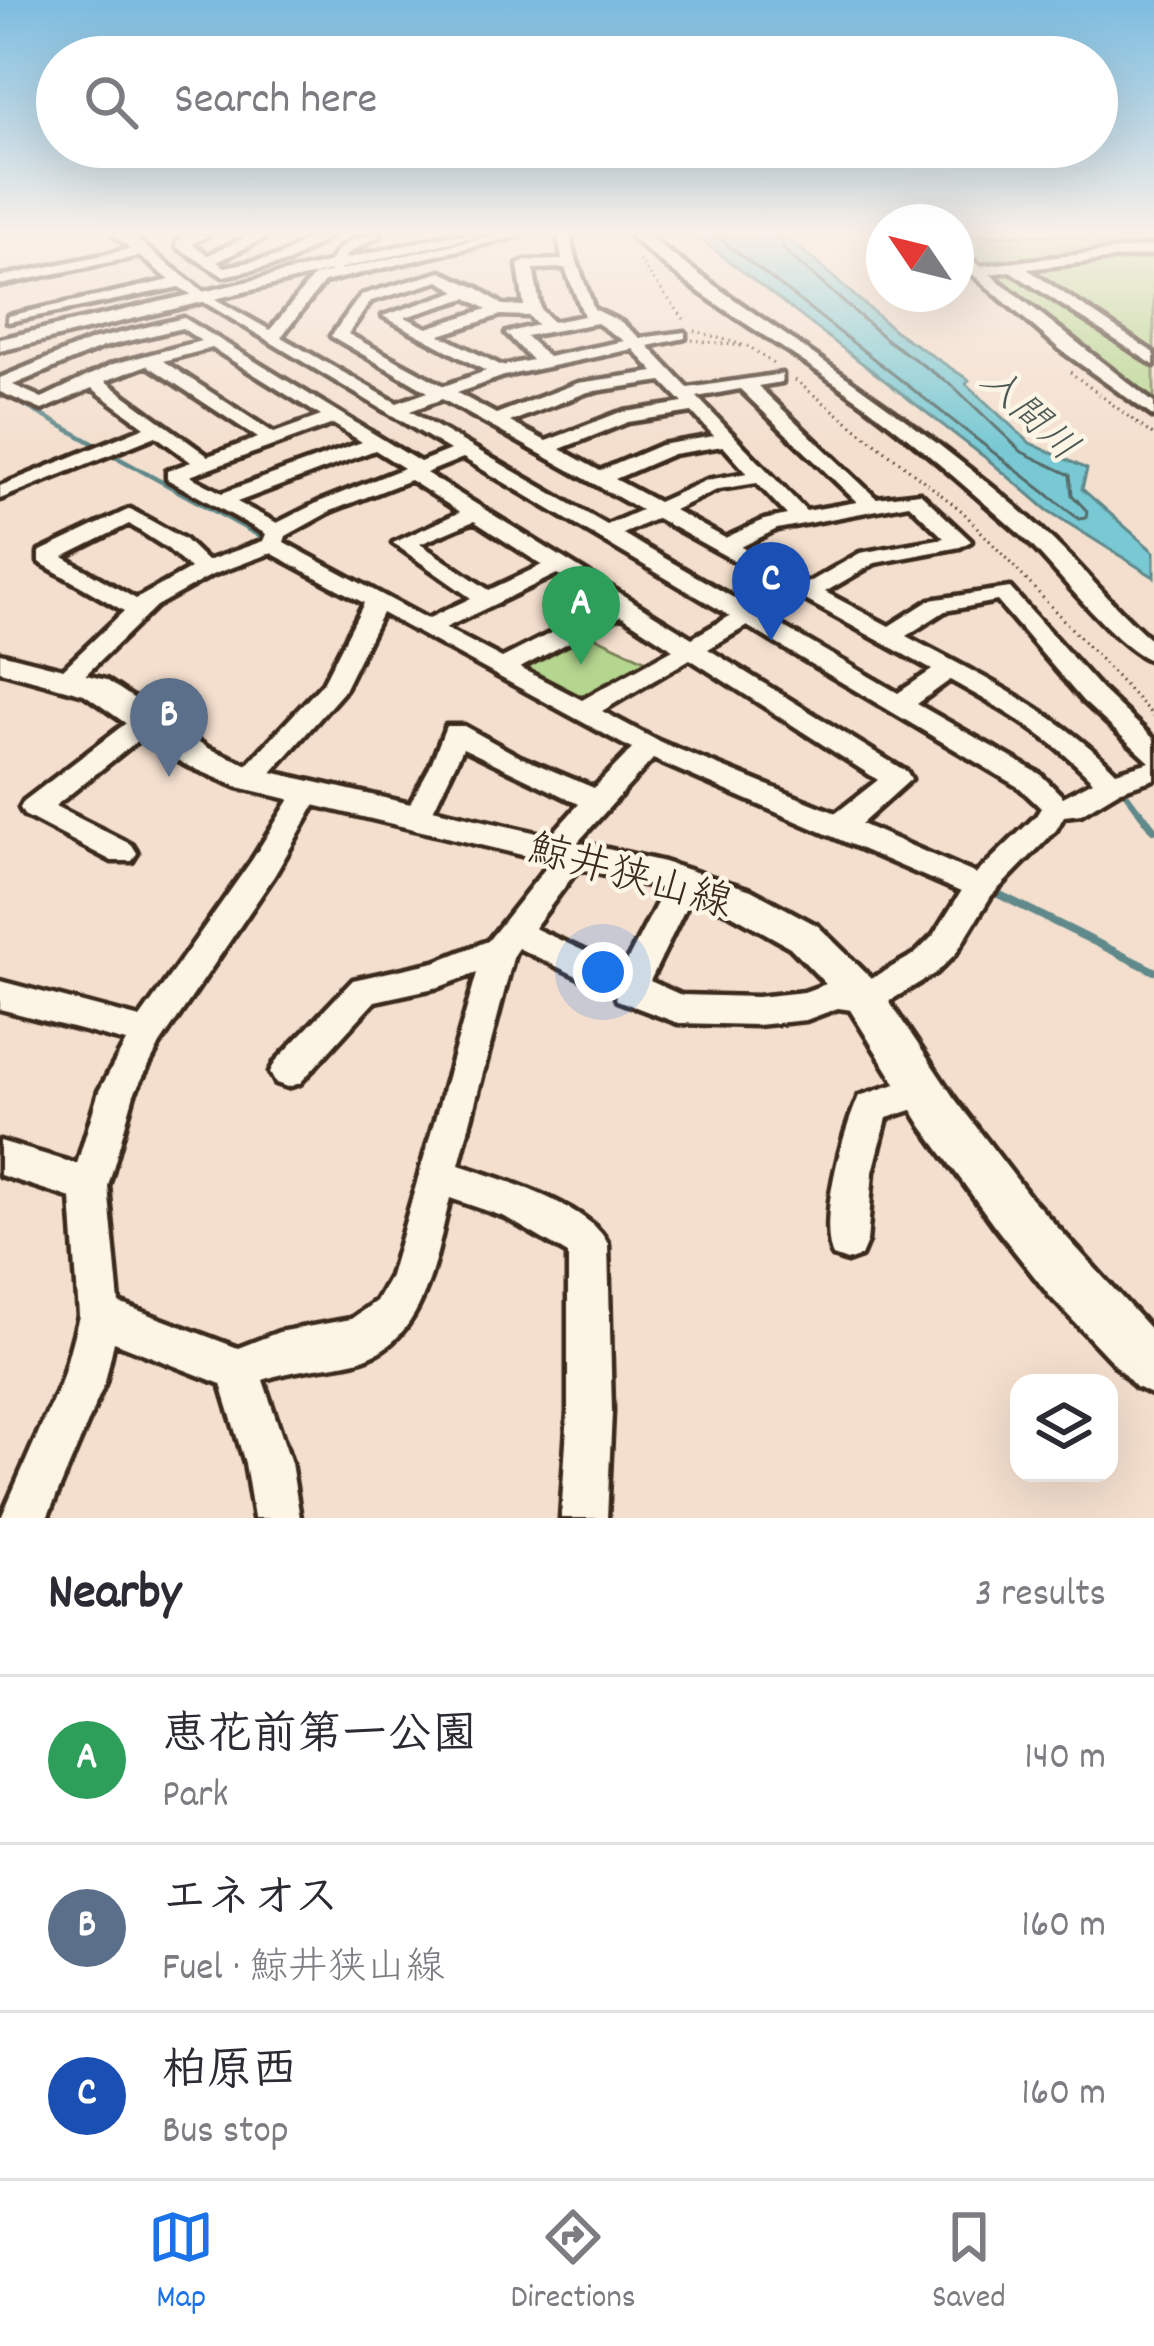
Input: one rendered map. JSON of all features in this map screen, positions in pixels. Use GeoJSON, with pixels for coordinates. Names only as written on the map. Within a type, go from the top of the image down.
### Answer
{"type":"FeatureCollection","features":[{"type":"Feature","properties":{"kind":"main road"},"geometry":{"type":"LineString","coordinates":[[0,345],[170,306]]}},
{"type":"Feature","properties":{"kind":"main road","name":"鯨井狭山線"},"geometry":{"type":"LineString","coordinates":[[6,670],[68,678],[118,699],[196,756],[250,779],[684,880],[775,917],[837,964],[866,998],[923,1090],[1032,1239],[1089,1306],[1154,1369]]}},
{"type":"Feature","properties":{"kind":"street"},"geometry":{"type":"LineString","coordinates":[[2,306],[33,338]]}},
{"type":"Feature","properties":{"kind":"street"},"geometry":{"type":"LineString","coordinates":[[14,319],[34,306]]}},
{"type":"Feature","properties":{"kind":"street"},"geometry":{"type":"LineString","coordinates":[[216,306],[1030,781],[1056,806],[1072,807],[1111,783],[1154,770]]}},
{"type":"Feature","properties":{"kind":"street"},"geometry":{"type":"LineString","coordinates":[[269,337],[284,328],[300,306]]}},
{"type":"Feature","properties":{"kind":"street"},"geometry":{"type":"LineString","coordinates":[[360,306],[339,335],[365,341],[444,392],[1052,725],[1111,783]]}},
{"type":"Feature","properties":{"kind":"street"},"geometry":{"type":"LineString","coordinates":[[424,306],[391,316],[500,372]]}},
{"type":"Feature","properties":{"kind":"street"},"geometry":{"type":"LineString","coordinates":[[494,306],[500,310]]}},
{"type":"Feature","properties":{"kind":"street"},"geometry":{"type":"LineString","coordinates":[[532,306],[549,328]]}},
{"type":"Feature","properties":{"kind":"street"},"geometry":{"type":"LineString","coordinates":[[587,306],[593,319]]}},
{"type":"Feature","properties":{"kind":"street"},"geometry":{"type":"LineString","coordinates":[[728,306],[852,387],[963,473],[1059,558],[1120,626],[1154,653]]}},
{"type":"Feature","properties":{"kind":"street"},"geometry":{"type":"LineString","coordinates":[[1021,306],[1154,412]]}},
{"type":"Feature","properties":{"kind":"street"},"geometry":{"type":"LineString","coordinates":[[1072,306],[1154,360]]}},
{"type":"Feature","properties":{"kind":"street"},"geometry":{"type":"LineString","coordinates":[[393,332],[500,310],[533,311]]}},
{"type":"Feature","properties":{"kind":"street"},"geometry":{"type":"LineString","coordinates":[[545,364],[514,333],[593,319],[615,325],[693,399],[801,518]]}},
{"type":"Feature","properties":{"kind":"street"},"geometry":{"type":"LineString","coordinates":[[0,384],[60,357],[184,323],[377,442],[620,607],[896,779],[839,826]]}},
{"type":"Feature","properties":{"kind":"street"},"geometry":{"type":"LineString","coordinates":[[395,410],[500,372],[679,335]]}},
{"type":"Feature","properties":{"kind":"street"},"geometry":{"type":"LineString","coordinates":[[0,384],[42,405],[147,358],[214,341]]}},
{"type":"Feature","properties":{"kind":"street"},"geometry":{"type":"LineString","coordinates":[[0,366],[37,350],[60,357]]}},
{"type":"Feature","properties":{"kind":"street"},"geometry":{"type":"LineString","coordinates":[[147,358],[271,439]]}},
{"type":"Feature","properties":{"kind":"street"},"geometry":{"type":"LineString","coordinates":[[272,378],[316,365]]}},
{"type":"Feature","properties":{"kind":"street"},"geometry":{"type":"LineString","coordinates":[[496,421],[584,387],[669,375]]}},
{"type":"Feature","properties":{"kind":"street"},"geometry":{"type":"LineString","coordinates":[[545,448],[624,417],[776,377]]}},
{"type":"Feature","properties":{"kind":"street"},"geometry":{"type":"LineString","coordinates":[[92,380],[205,463]]}},
{"type":"Feature","properties":{"kind":"street"},"geometry":{"type":"LineString","coordinates":[[746,383],[871,504]]}},
{"type":"Feature","properties":{"kind":"street"},"geometry":{"type":"LineString","coordinates":[[335,417],[174,475],[376,602],[649,747],[980,888]]}},
{"type":"Feature","properties":{"kind":"street"},"geometry":{"type":"LineString","coordinates":[[0,494],[159,428]]}},
{"type":"Feature","properties":{"kind":"street"},"geometry":{"type":"LineString","coordinates":[[600,478],[668,449],[731,439]]}},
{"type":"Feature","properties":{"kind":"street"},"geometry":{"type":"LineString","coordinates":[[220,501],[377,442]]}},
{"type":"Feature","properties":{"kind":"street"},"geometry":{"type":"LineString","coordinates":[[68,678],[140,611],[204,570],[414,470],[465,451]]}},
{"type":"Feature","properties":{"kind":"street"},"geometry":{"type":"LineString","coordinates":[[605,534],[714,484],[763,476]]}},
{"type":"Feature","properties":{"kind":"street"},"geometry":{"type":"LineString","coordinates":[[726,546],[771,524],[913,497],[960,541],[868,558],[808,592]]}},
{"type":"Feature","properties":{"kind":"street"},"geometry":{"type":"LineString","coordinates":[[476,512],[404,543],[488,599]]}},
{"type":"Feature","properties":{"kind":"street"},"geometry":{"type":"LineString","coordinates":[[140,611],[46,557],[130,515],[176,544],[204,570]]}},
{"type":"Feature","properties":{"kind":"street"},"geometry":{"type":"LineString","coordinates":[[427,628],[557,566]]}},
{"type":"Feature","properties":{"kind":"street"},"geometry":{"type":"LineString","coordinates":[[890,636],[938,605],[1002,593],[1092,695],[1154,754]]}},
{"type":"Feature","properties":{"kind":"street"},"geometry":{"type":"LineString","coordinates":[[250,779],[334,686],[376,602]]}},
{"type":"Feature","properties":{"kind":"street"},"geometry":{"type":"LineString","coordinates":[[503,667],[620,607]]}},
{"type":"Feature","properties":{"kind":"street"},"geometry":{"type":"LineString","coordinates":[[581,712],[746,617]]}},
{"type":"Feature","properties":{"kind":"street"},"geometry":{"type":"LineString","coordinates":[[898,705],[950,669]]}},
{"type":"Feature","properties":{"kind":"street"},"geometry":{"type":"LineString","coordinates":[[122,853],[34,808],[147,720]]}},
{"type":"Feature","properties":{"kind":"street"},"geometry":{"type":"LineString","coordinates":[[418,815],[444,767],[454,732],[510,764],[598,801]]}},
{"type":"Feature","properties":{"kind":"street"},"geometry":{"type":"LineString","coordinates":[[100,1316],[238,1370],[279,1353],[359,1339],[391,1316],[408,1282],[435,1175],[507,942],[598,801],[649,747]]}},
{"type":"Feature","properties":{"kind":"street"},"geometry":{"type":"LineString","coordinates":[[24,1518],[82,1382],[100,1316],[89,1186],[117,1091],[148,1034],[308,793]]}},
{"type":"Feature","properties":{"kind":"street"},"geometry":{"type":"LineString","coordinates":[[288,1072],[365,990],[439,974],[507,942],[678,1009],[704,1012],[806,1006],[838,994],[866,998],[926,963],[945,944],[980,888],[1046,824],[1056,806]]}},
{"type":"Feature","properties":{"kind":"street"},"geometry":{"type":"LineString","coordinates":[[628,990],[684,880]]}},
{"type":"Feature","properties":{"kind":"street"},"geometry":{"type":"LineString","coordinates":[[0,995],[148,1034]]}},
{"type":"Feature","properties":{"kind":"street"},"geometry":{"type":"LineString","coordinates":[[847,1242],[854,1172],[872,1107],[923,1090]]}},
{"type":"Feature","properties":{"kind":"street"},"geometry":{"type":"LineString","coordinates":[[0,1158],[89,1186]]}},
{"type":"Feature","properties":{"kind":"street"},"geometry":{"type":"LineString","coordinates":[[435,1175],[516,1202],[588,1244],[590,1412],[584,1518]]}},
{"type":"Feature","properties":{"kind":"street"},"geometry":{"type":"LineString","coordinates":[[238,1370],[268,1463],[277,1518]]}},
{"type":"Feature","properties":{"kind":"path"},"geometry":{"type":"LineString","coordinates":[[672,306],[695,331],[744,345],[942,492],[986,534],[1110,677],[1154,718]]}},
{"type":"Feature","properties":{"kind":"path"},"geometry":{"type":"LineString","coordinates":[[679,335],[732,347],[744,345]]}},
{"type":"Feature","properties":{"kind":"green space"},"geometry":{"type":"Polygon","coordinates":[[[1033,306],[1154,306],[1154,402],[1033,306]]]}},
{"type":"Feature","properties":{"kind":"green space"},"geometry":{"type":"Polygon","coordinates":[[[585,632],[647,661],[576,701],[514,668],[585,632]]]}},
{"type":"Feature","properties":{"kind":"water","name":"入間川"},"geometry":{"type":"Polygon","coordinates":[[[787,306],[866,306],[866,312],[873,312],[969,380],[966,384],[1030,443],[1087,469],[1082,489],[1154,552],[1154,577],[1047,510],[787,306]]]}},
{"type":"Feature","properties":{"kind":"waterway"},"geometry":{"type":"LineString","coordinates":[[0,392],[98,446]]}},
{"type":"Feature","properties":{"kind":"waterway"},"geometry":{"type":"LineString","coordinates":[[111,454],[265,539]]}},
{"type":"Feature","properties":{"kind":"waterway"},"geometry":{"type":"LineString","coordinates":[[1122,788],[1142,815]]}},
{"type":"Feature","properties":{"kind":"waterway"},"geometry":{"type":"LineString","coordinates":[[1140,812],[1154,830]]}},
{"type":"Feature","properties":{"kind":"waterway"},"geometry":{"type":"LineString","coordinates":[[994,892],[1154,971]]}},
{"type":"Feature","properties":{"kind":"place","name":"柏原西"},"geometry":{"type":"Point","coordinates":[771,641]}},
{"type":"Feature","properties":{"kind":"place","name":"恵花前第一公園"},"geometry":{"type":"Point","coordinates":[581,665]}},
{"type":"Feature","properties":{"kind":"place","name":"エネオス"},"geometry":{"type":"Point","coordinates":[169,777]}}]}
